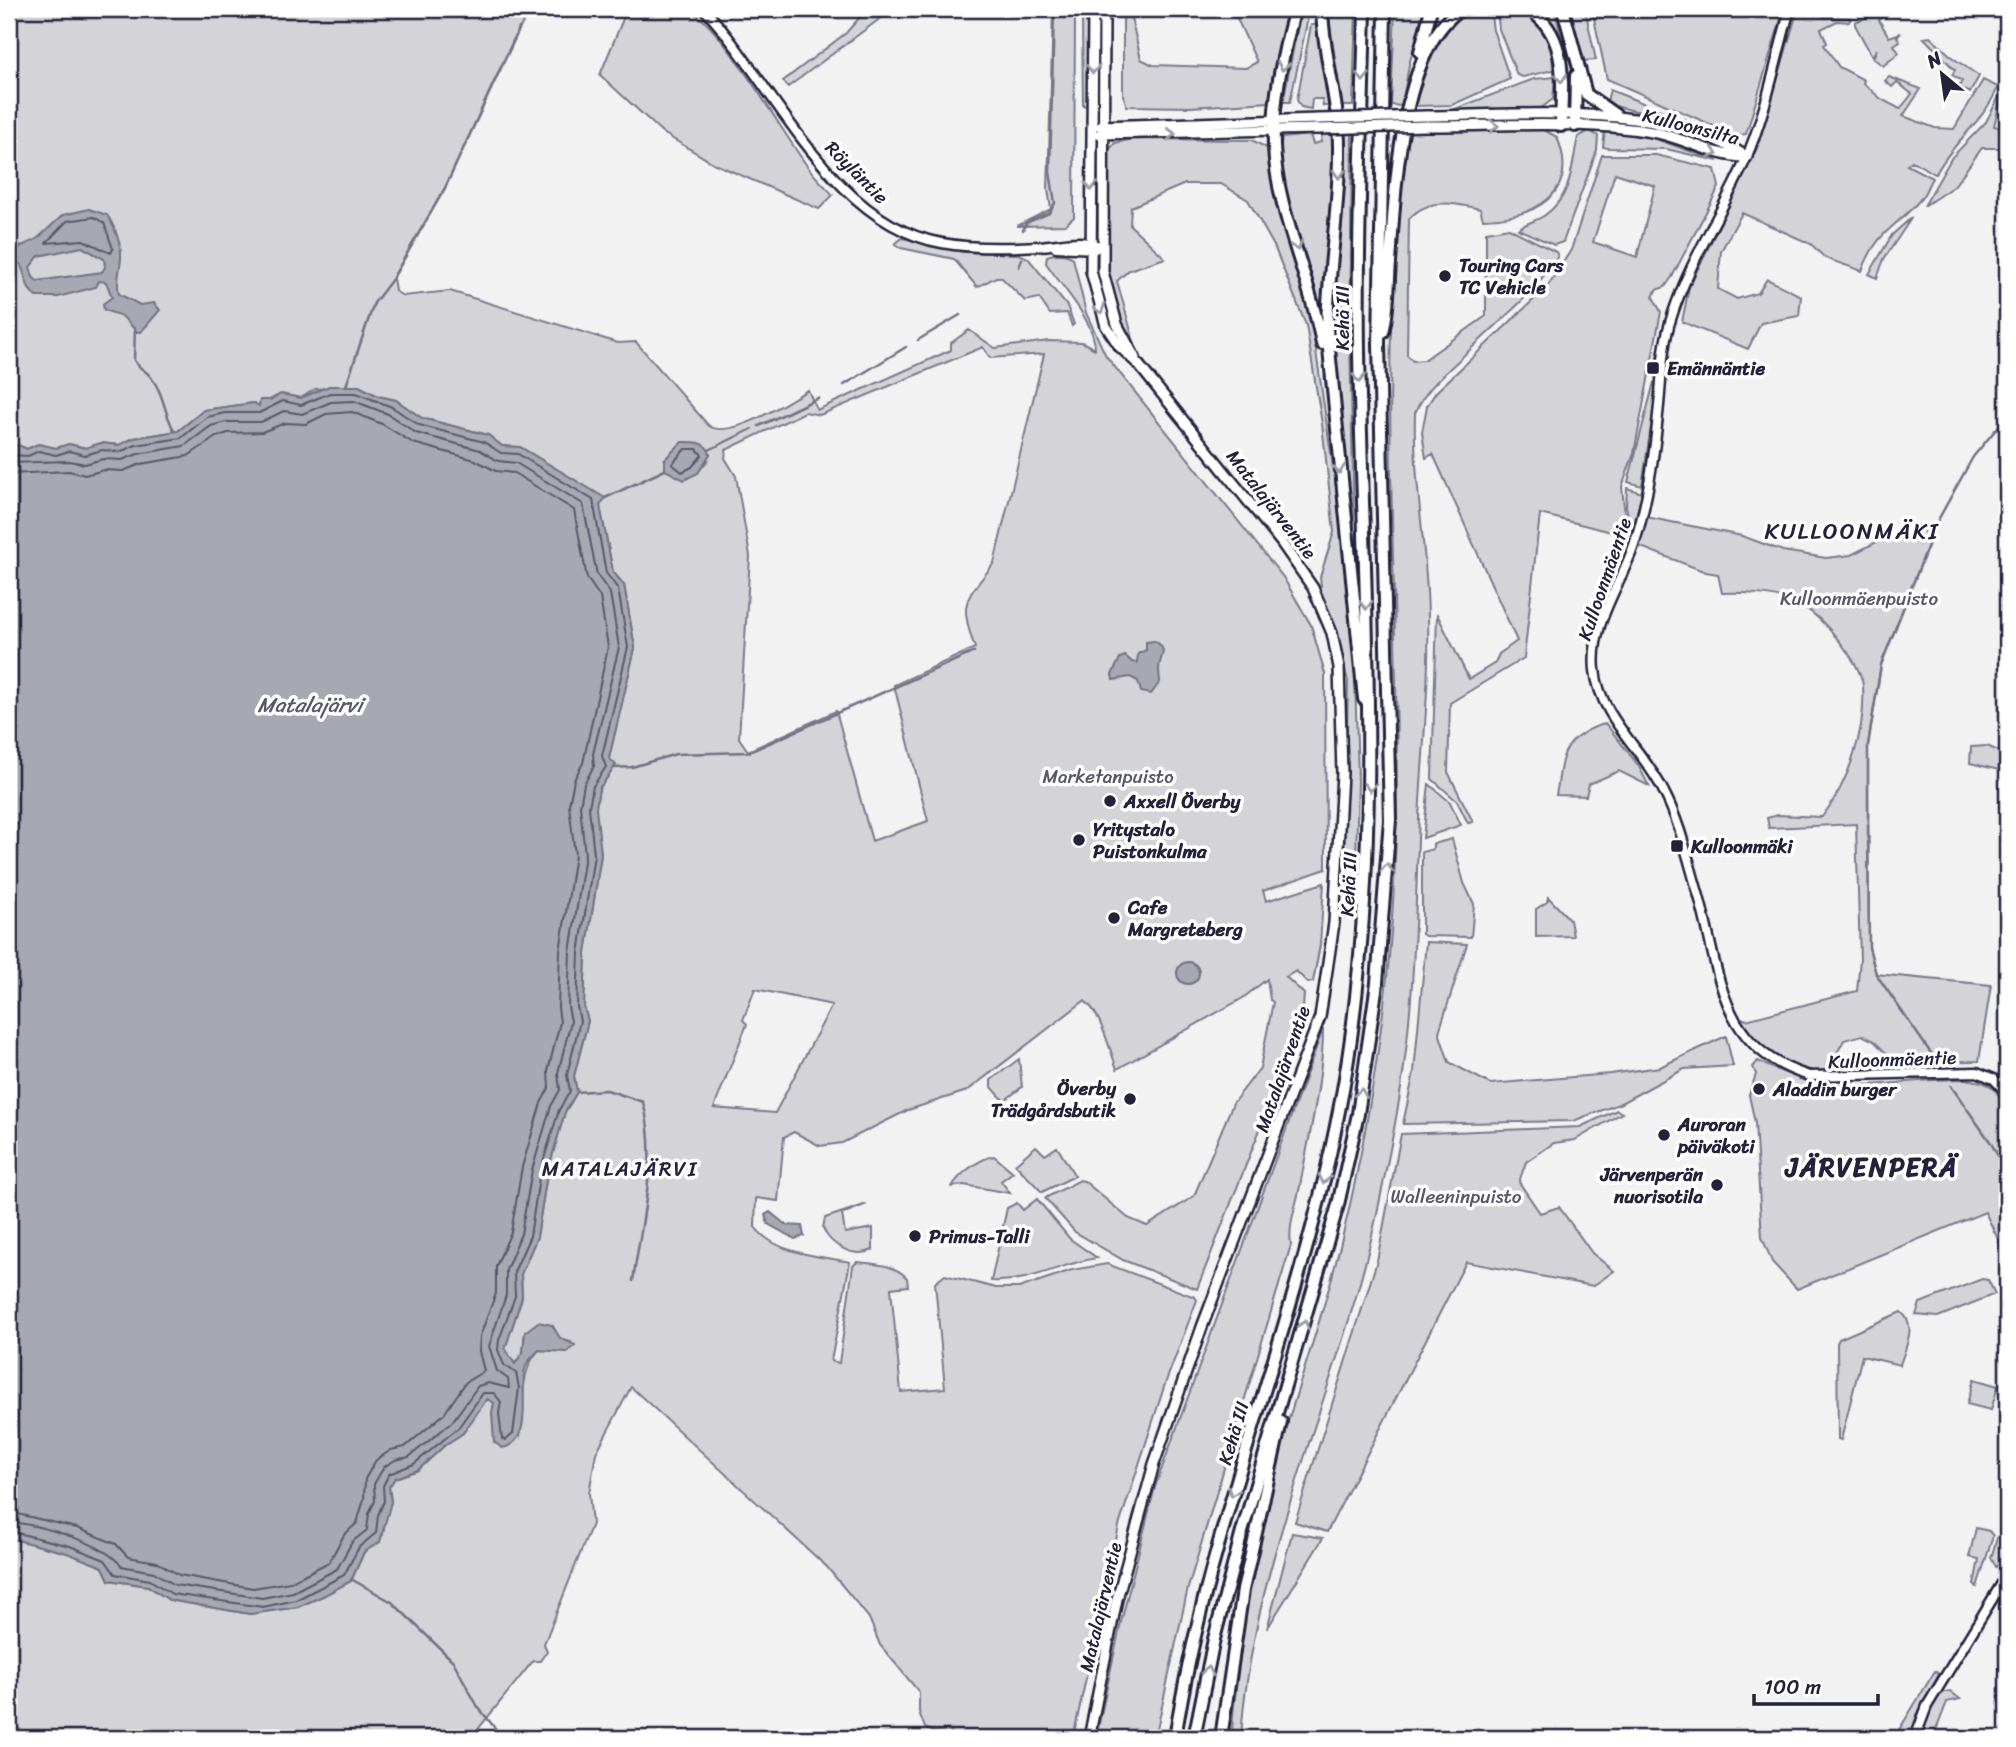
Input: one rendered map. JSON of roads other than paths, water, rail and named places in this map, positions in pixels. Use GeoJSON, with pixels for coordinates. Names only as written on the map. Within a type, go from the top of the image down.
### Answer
{"type":"FeatureCollection","features":[{"type":"Feature","properties":{"kind":"highway"},"geometry":{"type":"LineString","coordinates":[[1295,9],[1274,132],[1279,182],[1308,280],[1332,401]]}},
{"type":"Feature","properties":{"kind":"highway"},"geometry":{"type":"LineString","coordinates":[[1322,9],[1339,144],[1339,181],[1328,277],[1327,329],[1361,687],[1370,719]]}},
{"type":"Feature","properties":{"kind":"highway","name":"Kehä III"},"geometry":{"type":"LineString","coordinates":[[1174,1734],[1215,1555],[1314,1225],[1339,1110],[1357,992],[1366,892],[1370,719],[1359,391],[1365,9]]}},
{"type":"Feature","properties":{"kind":"highway","name":"Kehä III"},"geometry":{"type":"LineString","coordinates":[[1194,1738],[1235,1557],[1338,1205],[1358,1114],[1380,957],[1390,820],[1379,344],[1385,9]]}},
{"type":"Feature","properties":{"kind":"highway"},"geometry":{"type":"LineString","coordinates":[[1379,344],[1386,318],[1397,189],[1415,75],[1431,9]]}},
{"type":"Feature","properties":{"kind":"highway"},"geometry":{"type":"LineString","coordinates":[[1415,75],[1434,36],[1461,9]]}},
{"type":"Feature","properties":{"kind":"highway"},"geometry":{"type":"LineString","coordinates":[[1528,9],[1545,21],[1557,43],[1561,120]]}},
{"type":"Feature","properties":{"kind":"highway"},"geometry":{"type":"LineString","coordinates":[[1563,9],[1586,94],[1617,116]]}},
{"type":"Feature","properties":{"kind":"highway"},"geometry":{"type":"LineString","coordinates":[[1575,120],[1576,56]]}},
{"type":"Feature","properties":{"kind":"highway"},"geometry":{"type":"LineString","coordinates":[[1222,1737],[1243,1590],[1281,1425],[1284,1390]]}},
{"type":"Feature","properties":{"kind":"main road","name":"Matalajärventie"},"geometry":{"type":"LineString","coordinates":[[1089,1738],[1117,1599],[1154,1464],[1202,1327],[1320,1017],[1334,923],[1342,773],[1339,667],[1332,633],[1313,588],[1281,542],[1138,364],[1121,347],[1106,326],[1095,295],[1091,246],[1093,9]]}},
{"type":"Feature","properties":{"kind":"main road","name":"Matalajärventie"},"geometry":{"type":"LineString","coordinates":[[1104,9],[1101,247],[1109,303],[1138,364]]}},
{"type":"Feature","properties":{"kind":"main road","name":"Kulloonsilta"},"geometry":{"type":"LineString","coordinates":[[1092,130],[1103,124],[1275,120],[1319,124],[1575,120],[1617,116],[1665,125],[1729,145],[1746,157]]}},
{"type":"Feature","properties":{"kind":"main road","name":"Kulloonsilta"},"geometry":{"type":"LineString","coordinates":[[1575,120],[1656,133],[1724,156],[1746,157]]}},
{"type":"Feature","properties":{"kind":"main road","name":"Kulloonsilta"},"geometry":{"type":"LineString","coordinates":[[1092,130],[1103,136],[1274,132],[1319,124]]}},
{"type":"Feature","properties":{"kind":"street","name":"Röyläntie"},"geometry":{"type":"LineString","coordinates":[[704,9],[836,178],[866,207],[888,223],[912,235],[945,244],[1091,246]]}},
{"type":"Feature","properties":{"kind":"street","name":"Kulloonmäentie"},"geometry":{"type":"LineString","coordinates":[[1790,9],[1746,157],[1691,269],[1669,325],[1661,369],[1651,477],[1632,552],[1600,627],[1595,652],[1596,681],[1612,717],[1647,763],[1666,794],[1697,888],[1732,1016],[1755,1047],[1787,1069],[1809,1076],[1857,1077],[1956,1072],[1985,1075],[2007,1093]]}},
{"type":"Feature","properties":{"kind":"street"},"geometry":{"type":"LineString","coordinates":[[1091,246],[1101,247]]}},
{"type":"Feature","properties":{"kind":"street"},"geometry":{"type":"LineString","coordinates":[[1915,1738],[1936,1690],[2007,1575]]}},
{"type":"Feature","properties":{"kind":"water"},"geometry":{"type":"Polygon","coordinates":[[[89,209],[107,215],[120,248],[119,294],[140,305],[154,303],[160,310],[141,332],[137,332],[122,316],[104,310],[103,304],[112,297],[106,282],[99,281],[96,287],[58,297],[36,297],[29,289],[21,265],[9,257],[9,252],[37,239],[63,215],[89,209]],[[82,247],[39,256],[30,267],[37,281],[102,272],[105,267],[104,259],[82,247]]]}},
{"type":"Feature","properties":{"kind":"water","name":"Matalajärvi"},"geometry":{"type":"Polygon","coordinates":[[[329,386],[359,386],[378,396],[396,400],[422,418],[488,435],[502,446],[520,447],[605,498],[600,506],[613,572],[624,585],[635,648],[609,758],[616,765],[599,789],[596,808],[601,854],[586,953],[584,1007],[588,1021],[574,1076],[577,1092],[565,1112],[547,1174],[537,1237],[521,1274],[522,1297],[505,1349],[515,1364],[523,1352],[525,1332],[538,1322],[552,1325],[560,1338],[575,1345],[567,1352],[539,1350],[527,1363],[524,1374],[522,1428],[512,1444],[502,1448],[494,1442],[494,1403],[487,1399],[463,1433],[445,1445],[418,1470],[395,1478],[389,1487],[391,1502],[380,1542],[364,1552],[351,1581],[298,1607],[250,1614],[169,1600],[148,1586],[109,1580],[103,1567],[67,1553],[9,1538],[9,448],[18,445],[27,449],[38,444],[56,448],[69,444],[85,448],[101,443],[119,445],[134,438],[178,431],[204,410],[254,403],[259,406],[260,400],[270,400],[281,394],[301,398],[329,386]]]}},
{"type":"Feature","properties":{"kind":"water"},"geometry":{"type":"Polygon","coordinates":[[[682,442],[703,444],[710,454],[698,473],[684,480],[665,470],[665,459],[682,442]]]}},
{"type":"Feature","properties":{"kind":"water"},"geometry":{"type":"Polygon","coordinates":[[[1155,641],[1163,651],[1159,669],[1160,682],[1151,694],[1141,692],[1138,681],[1130,677],[1113,680],[1112,675],[1120,658],[1125,656],[1137,663],[1138,654],[1146,650],[1146,642],[1155,641]]]}},
{"type":"Feature","properties":{"kind":"water"},"geometry":{"type":"Polygon","coordinates":[[[1188,962],[1196,965],[1199,973],[1196,981],[1188,984],[1180,981],[1177,973],[1180,965],[1188,962]]]}},
{"type":"Feature","properties":{"kind":"water"},"geometry":{"type":"Polygon","coordinates":[[[770,1212],[786,1225],[802,1226],[804,1236],[795,1239],[768,1224],[765,1215],[770,1212]]]}},
{"type":"Feature","properties":{"kind":"waterway"},"geometry":{"type":"LineString","coordinates":[[1023,230],[1026,223],[1049,213],[1055,203],[1050,172],[1054,9]]}},
{"type":"Feature","properties":{"kind":"waterway"},"geometry":{"type":"LineString","coordinates":[[346,386],[374,303],[393,278],[445,188],[519,28]]}},
{"type":"Feature","properties":{"kind":"waterway"},"geometry":{"type":"LineString","coordinates":[[1019,267],[1022,259]]}},
{"type":"Feature","properties":{"kind":"waterway"},"geometry":{"type":"LineString","coordinates":[[918,340],[960,315]]}},
{"type":"Feature","properties":{"kind":"waterway"},"geometry":{"type":"LineString","coordinates":[[135,328],[134,360],[155,383],[174,430]]}},
{"type":"Feature","properties":{"kind":"waterway"},"geometry":{"type":"LineString","coordinates":[[844,385],[906,347]]}},
{"type":"Feature","properties":{"kind":"waterway"},"geometry":{"type":"LineString","coordinates":[[759,426],[818,398]]}},
{"type":"Feature","properties":{"kind":"waterway"},"geometry":{"type":"LineString","coordinates":[[1868,817],[1868,745],[1881,665],[1938,520],[1973,457],[2007,416]]}},
{"type":"Feature","properties":{"kind":"waterway"},"geometry":{"type":"LineString","coordinates":[[709,450],[752,429]]}},
{"type":"Feature","properties":{"kind":"waterway"},"geometry":{"type":"LineString","coordinates":[[605,498],[665,470]]}},
{"type":"Feature","properties":{"kind":"waterway"},"geometry":{"type":"LineString","coordinates":[[614,768],[632,767],[676,754],[749,752],[974,652]]}},
{"type":"Feature","properties":{"kind":"waterway"},"geometry":{"type":"LineString","coordinates":[[1868,825],[1869,947],[1876,974],[1937,1062]]}},
{"type":"Feature","properties":{"kind":"waterway"},"geometry":{"type":"LineString","coordinates":[[1951,1086],[1991,1143],[2007,1173]]}},
{"type":"Feature","properties":{"kind":"waterway"},"geometry":{"type":"LineString","coordinates":[[577,1092],[607,1090],[643,1102],[649,1169],[633,1281]]}},
{"type":"Feature","properties":{"kind":"waterway"},"geometry":{"type":"LineString","coordinates":[[351,1579],[392,1602],[453,1661],[478,1707],[503,1738]]}},
{"type":"Feature","properties":{"kind":"place","name":"Touring Cars TC Vehicle"},"geometry":{"type":"Point","coordinates":[1445,276]}},
{"type":"Feature","properties":{"kind":"place","name":"Emännäntie"},"geometry":{"type":"Point","coordinates":[1653,368]}},
{"type":"Feature","properties":{"kind":"place","name":"Axxell Överby"},"geometry":{"type":"Point","coordinates":[1110,801]}},
{"type":"Feature","properties":{"kind":"place","name":"Yritystalo Puistonkulma"},"geometry":{"type":"Point","coordinates":[1079,840]}},
{"type":"Feature","properties":{"kind":"place","name":"Kulloonmäki"},"geometry":{"type":"Point","coordinates":[1677,846]}},
{"type":"Feature","properties":{"kind":"place","name":"Cafe Margreteberg"},"geometry":{"type":"Point","coordinates":[1114,918]}},
{"type":"Feature","properties":{"kind":"place","name":"Aladdin burger"},"geometry":{"type":"Point","coordinates":[1759,1089]}},
{"type":"Feature","properties":{"kind":"place","name":"Överby Trädgårdsbutik"},"geometry":{"type":"Point","coordinates":[1130,1099]}},
{"type":"Feature","properties":{"kind":"place","name":"Auroran päiväkoti"},"geometry":{"type":"Point","coordinates":[1664,1135]}},
{"type":"Feature","properties":{"kind":"place","name":"Järvenperän nuorisotila"},"geometry":{"type":"Point","coordinates":[1717,1185]}},
{"type":"Feature","properties":{"kind":"place","name":"Primus-Talli"},"geometry":{"type":"Point","coordinates":[915,1236]}},
{"type":"Feature","properties":{"kind":"district","name":"KULLOONMÄKI"},"geometry":{"type":"Point","coordinates":[1852,531]}},
{"type":"Feature","properties":{"kind":"district","name":"JÄRVENPERÄ"},"geometry":{"type":"Point","coordinates":[1872,1167]}},
{"type":"Feature","properties":{"kind":"district","name":"MATALAJÄRVI"},"geometry":{"type":"Point","coordinates":[620,1169]}},
{"type":"Feature","properties":{"kind":"park label","name":"Kulloonmäenpuisto"},"geometry":{"type":"Point","coordinates":[1859,598]}},
{"type":"Feature","properties":{"kind":"park label","name":"Marketanpuisto"},"geometry":{"type":"Point","coordinates":[1108,776]}},
{"type":"Feature","properties":{"kind":"park label","name":"Walleeninpuisto"},"geometry":{"type":"Point","coordinates":[1456,1196]}}]}
